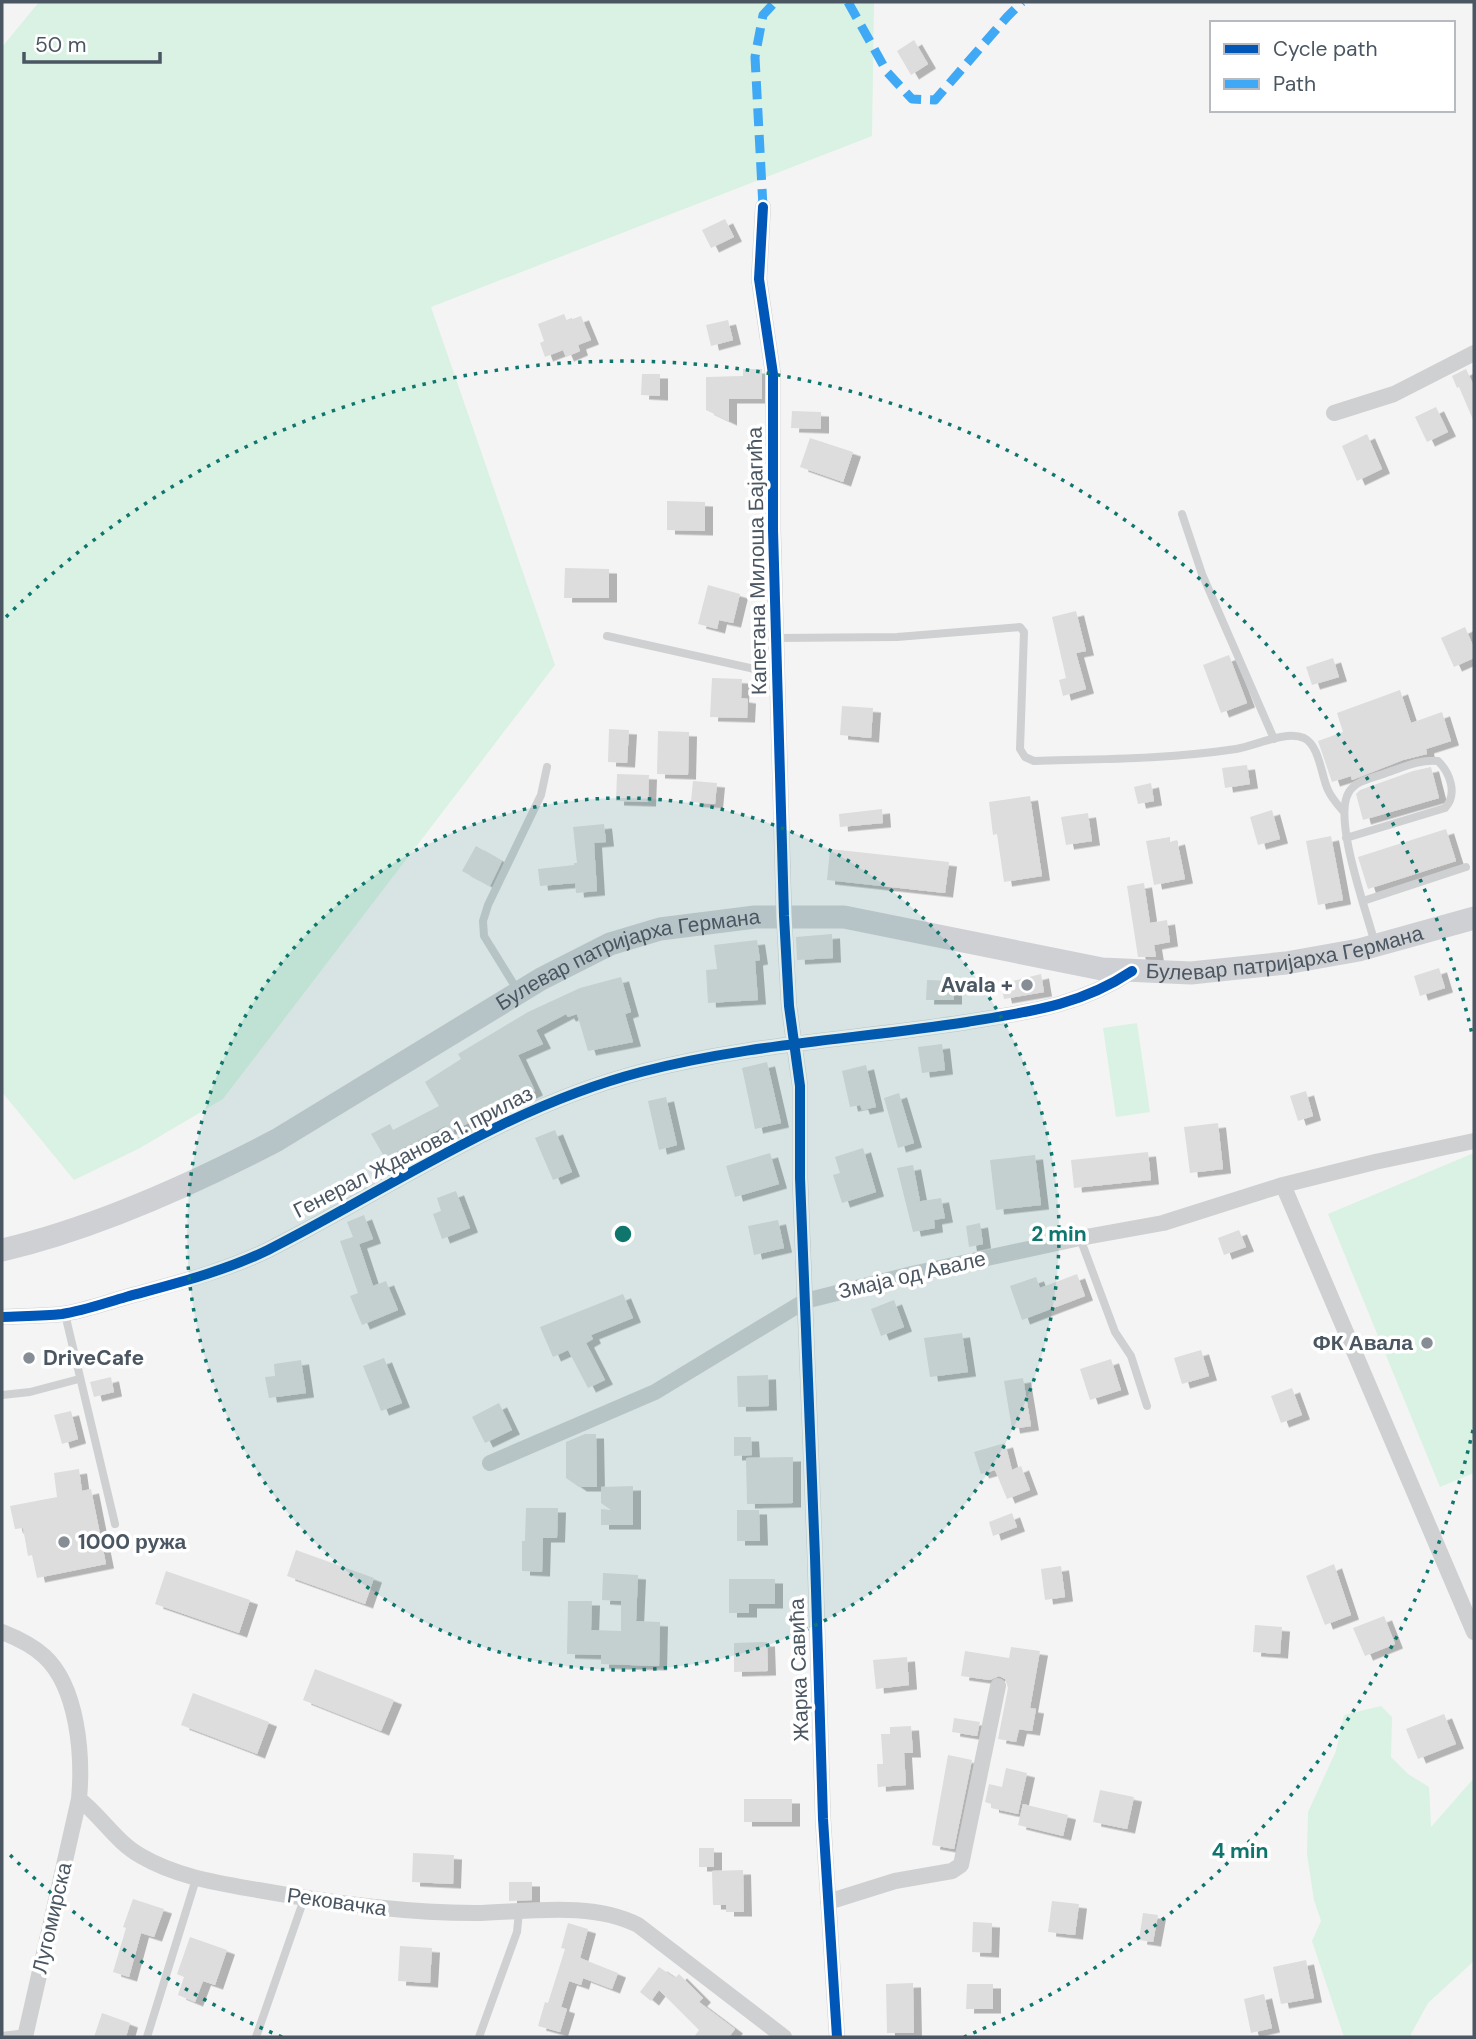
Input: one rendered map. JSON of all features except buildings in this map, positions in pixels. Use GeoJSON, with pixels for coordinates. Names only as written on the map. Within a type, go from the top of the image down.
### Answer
{"type":"FeatureCollection","features":[{"type":"Feature","properties":{"kind":"main road","name":"Булевар патријарха Германа"},"geometry":{"type":"LineString","coordinates":[[2,1250],[129,1209],[238,1161],[277,1140],[518,991],[610,944],[660,929],[736,919],[784,916],[844,917],[1077,965],[1132,971],[1191,973],[1286,963],[1376,946],[1474,918]]}},
{"type":"Feature","properties":{"kind":"street","name":"Капетана Милоша Бајагића"},"geometry":{"type":"LineString","coordinates":[[762,207],[759,279],[773,374],[773,530],[784,916],[794,1044]]}},
{"type":"Feature","properties":{"kind":"street"},"geometry":{"type":"LineString","coordinates":[[1334,413],[1394,394],[1474,353]]}},
{"type":"Feature","properties":{"kind":"street","name":"Генерал Жданова 1. прилаз"},"geometry":{"type":"LineString","coordinates":[[2,1317],[65,1314],[205,1275],[266,1251],[487,1131],[599,1085],[640,1072],[711,1056],[1028,1012],[1088,996],[1132,971]]}},
{"type":"Feature","properties":{"kind":"street","name":"Жарка Савића"},"geometry":{"type":"LineString","coordinates":[[794,1044],[801,1098],[800,1178],[828,1902],[837,2037]]}},
{"type":"Feature","properties":{"kind":"street","name":"Змаја од Авале"},"geometry":{"type":"LineString","coordinates":[[489,1463],[655,1392],[805,1301],[912,1274],[1163,1223],[1283,1185],[1375,1161],[1474,1140]]}},
{"type":"Feature","properties":{"kind":"street"},"geometry":{"type":"LineString","coordinates":[[1283,1185],[1474,1632]]}},
{"type":"Feature","properties":{"kind":"street"},"geometry":{"type":"LineString","coordinates":[[2,1632],[32,1646],[46,1657],[67,1693],[78,1727],[80,1744],[79,1799]]}},
{"type":"Feature","properties":{"kind":"street"},"geometry":{"type":"LineString","coordinates":[[828,1902],[895,1881],[951,1871],[961,1865],[998,1686]]}},
{"type":"Feature","properties":{"kind":"street","name":"Рековачка"},"geometry":{"type":"LineString","coordinates":[[79,1799],[133,1851],[155,1864],[196,1879],[304,1899],[397,1910],[455,1913],[576,1910],[602,1912],[627,1919],[784,2037]]}},
{"type":"Feature","properties":{"kind":"street","name":"Лугомирска"},"geometry":{"type":"LineString","coordinates":[[25,2035],[79,1799]]}},
{"type":"Feature","properties":{"kind":"lane"},"geometry":{"type":"LineString","coordinates":[[1182,514],[1202,574],[1274,739]]}},
{"type":"Feature","properties":{"kind":"lane"},"geometry":{"type":"LineString","coordinates":[[777,639],[897,638],[1020,627],[1024,632],[1020,749],[1025,757],[1034,761],[1188,756],[1243,748],[1296,736],[1312,745],[1327,789],[1344,812]]}},
{"type":"Feature","properties":{"kind":"lane"},"geometry":{"type":"LineString","coordinates":[[607,636],[778,674]]}},
{"type":"Feature","properties":{"kind":"lane"},"geometry":{"type":"LineString","coordinates":[[1346,838],[1444,808],[1451,801],[1453,793],[1445,768],[1438,761],[1424,761],[1358,782],[1348,793],[1343,827],[1363,901],[1376,946]]}},
{"type":"Feature","properties":{"kind":"lane"},"geometry":{"type":"LineString","coordinates":[[518,991],[484,936],[483,921],[488,905],[541,795],[547,767]]}},
{"type":"Feature","properties":{"kind":"lane"},"geometry":{"type":"LineString","coordinates":[[1363,901],[1466,867]]}},
{"type":"Feature","properties":{"kind":"lane"},"geometry":{"type":"LineString","coordinates":[[1080,1238],[1115,1332],[1131,1356],[1147,1406]]}},
{"type":"Feature","properties":{"kind":"lane"},"geometry":{"type":"LineString","coordinates":[[65,1314],[115,1524]]}},
{"type":"Feature","properties":{"kind":"lane"},"geometry":{"type":"LineString","coordinates":[[2,1395],[30,1392],[79,1379]]}},
{"type":"Feature","properties":{"kind":"lane"},"geometry":{"type":"LineString","coordinates":[[147,2037],[196,1879]]}},
{"type":"Feature","properties":{"kind":"lane"},"geometry":{"type":"LineString","coordinates":[[256,2037],[304,1899]]}},
{"type":"Feature","properties":{"kind":"lane"},"geometry":{"type":"LineString","coordinates":[[479,2037],[517,1932],[519,1912]]}},
{"type":"Feature","properties":{"kind":"lane"},"geometry":{"type":"LineString","coordinates":[[2,2036],[25,2035]]}},
{"type":"Feature","properties":{"kind":"green space"},"geometry":{"type":"Polygon","coordinates":[[[39,2],[874,2],[872,136],[431,307],[555,665],[223,1099],[140,1148],[74,1180],[2,1092],[2,47],[39,2]]]}},
{"type":"Feature","properties":{"kind":"green space"},"geometry":{"type":"Polygon","coordinates":[[[1137,1023],[1150,1112],[1116,1117],[1103,1028],[1137,1023]]]}},
{"type":"Feature","properties":{"kind":"green space","name":"ФК Авала"},"geometry":{"type":"Polygon","coordinates":[[[1474,1153],[1474,1473],[1440,1487],[1328,1214],[1474,1153]]]}},
{"type":"Feature","properties":{"kind":"green space"},"geometry":{"type":"Polygon","coordinates":[[[1381,1706],[1392,1717],[1391,1757],[1408,1774],[1429,1787],[1431,1827],[1474,1778],[1474,1961],[1428,2003],[1411,2034],[1412,2037],[1344,2037],[1312,1941],[1321,1921],[1314,1900],[1307,1854],[1308,1812],[1336,1751],[1344,1715],[1381,1706]]]}},
{"type":"Feature","properties":{"kind":"marked path"},"geometry":{"type":"LineString","coordinates":[[763,207],[755,57],[763,15],[775,2]]}},
{"type":"Feature","properties":{"kind":"marked path"},"geometry":{"type":"LineString","coordinates":[[848,2],[887,72],[912,99],[935,100],[1022,2]]}},
{"type":"Feature","properties":{"kind":"cycle path"},"geometry":{"type":"LineString","coordinates":[[763,207],[759,279],[773,374],[773,530],[784,916],[789,1006],[800,1086],[800,1178],[823,1819],[837,2037]]}},
{"type":"Feature","properties":{"kind":"cycle path"},"geometry":{"type":"LineString","coordinates":[[2,1317],[78,1311],[233,1265],[314,1226],[496,1127],[592,1087],[641,1072],[721,1055],[1032,1011],[1073,1000],[1132,971]]}},
{"type":"Feature","properties":{"kind":"place","name":"Avala +"},"geometry":{"type":"Point","coordinates":[1027,985]}},
{"type":"Feature","properties":{"kind":"place","name":"ФК Авала"},"geometry":{"type":"Point","coordinates":[1427,1343]}},
{"type":"Feature","properties":{"kind":"place","name":"DriveCafe"},"geometry":{"type":"Point","coordinates":[29,1358]}},
{"type":"Feature","properties":{"kind":"place","name":"1000 ружа"},"geometry":{"type":"Point","coordinates":[64,1542]}}]}
